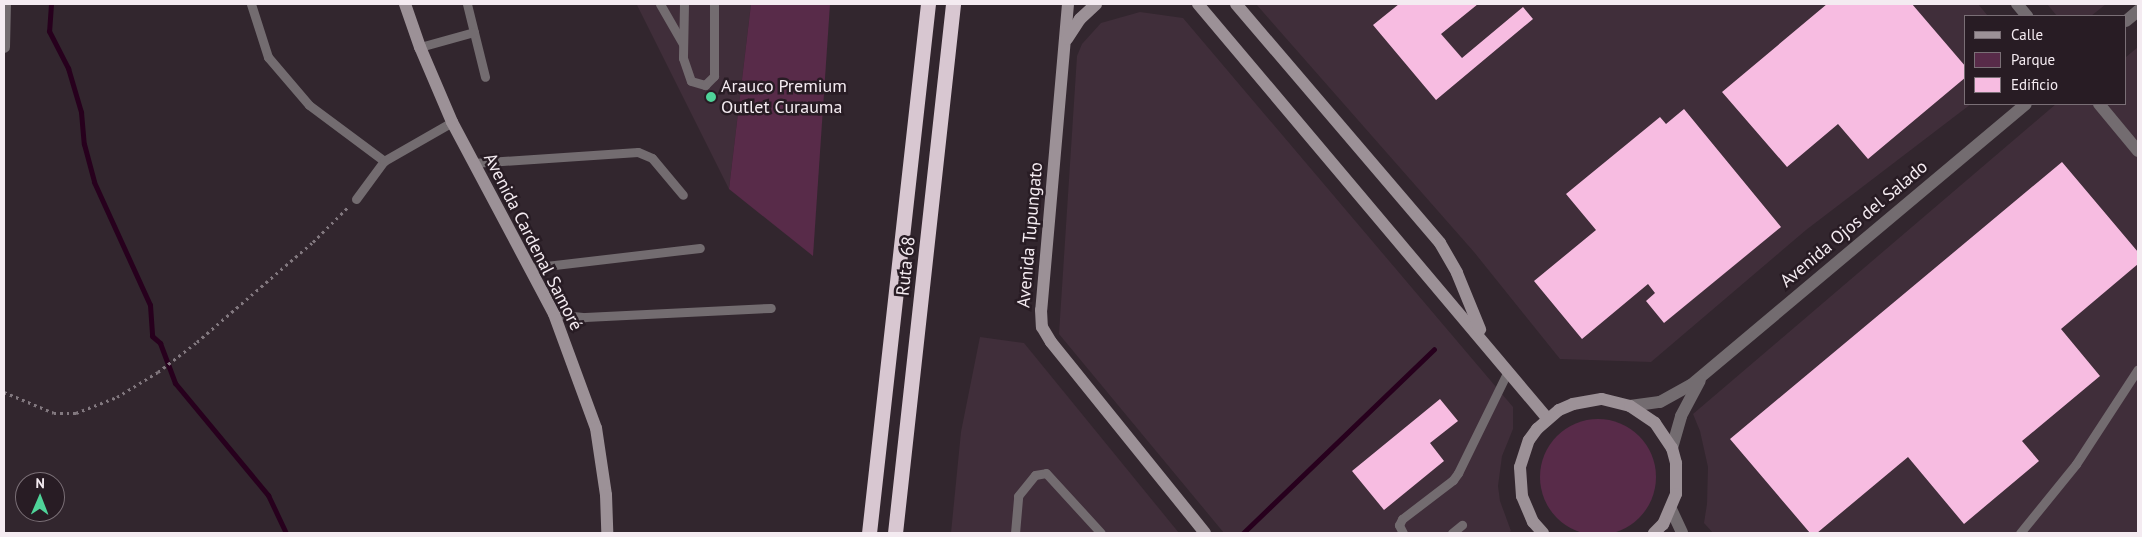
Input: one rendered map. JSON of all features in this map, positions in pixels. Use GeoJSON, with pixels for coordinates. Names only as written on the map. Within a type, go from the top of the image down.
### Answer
{"type":"FeatureCollection","features":[{"type":"Feature","properties":{"kind":"highway","name":"Ruta 68"},"geometry":{"type":"LineString","coordinates":[[869,533],[928,4]]}},
{"type":"Feature","properties":{"kind":"highway","name":"Ruta 68"},"geometry":{"type":"LineString","coordinates":[[895,533],[953,4]]}},
{"type":"Feature","properties":{"kind":"main road","name":"Avenida Cardenal Samoré"},"geometry":{"type":"LineString","coordinates":[[405,4],[420,47],[452,122],[554,314],[596,428],[606,495],[607,533]]}},
{"type":"Feature","properties":{"kind":"main road","name":"Avenida Tupungato"},"geometry":{"type":"LineString","coordinates":[[1068,4],[1041,310],[1042,327],[1051,342],[1202,532]]}},
{"type":"Feature","properties":{"kind":"main road"},"geometry":{"type":"LineString","coordinates":[[1065,43],[1080,18],[1096,4]]}},
{"type":"Feature","properties":{"kind":"main road"},"geometry":{"type":"LineString","coordinates":[[1198,4],[1548,418]]}},
{"type":"Feature","properties":{"kind":"main road"},"geometry":{"type":"LineString","coordinates":[[1236,4],[1440,243],[1457,273],[1473,316],[1490,349]]}},
{"type":"Feature","properties":{"kind":"main road","name":"Avenida Ojos del Salado"},"geometry":{"type":"LineString","coordinates":[[1542,533],[1533,522],[1524,503],[1520,482],[1520,468],[1529,440],[1548,418],[1573,404],[1587,400],[1602,399],[1630,406],[1655,423],[1672,448],[1678,478],[1671,509],[1654,533]]}},
{"type":"Feature","properties":{"kind":"street"},"geometry":{"type":"LineString","coordinates":[[4,47],[5,4]]}},
{"type":"Feature","properties":{"kind":"street"},"geometry":{"type":"LineString","coordinates":[[2017,4],[2026,15]]}},
{"type":"Feature","properties":{"kind":"street"},"geometry":{"type":"LineString","coordinates":[[2127,20],[2138,11]]}},
{"type":"Feature","properties":{"kind":"street","name":"Avenida Ojos del Salado"},"geometry":{"type":"LineString","coordinates":[[1630,406],[1660,402],[1691,385],[1704,372],[2025,105]]}},
{"type":"Feature","properties":{"kind":"street"},"geometry":{"type":"LineString","coordinates":[[2100,105],[2138,151]]}},
{"type":"Feature","properties":{"kind":"street","name":"Avenida Ojos del Salado"},"geometry":{"type":"LineString","coordinates":[[1672,448],[1681,416],[1704,372]]}},
{"type":"Feature","properties":{"kind":"street"},"geometry":{"type":"LineString","coordinates":[[1671,509],[1682,533]]}},
{"type":"Feature","properties":{"kind":"lane"},"geometry":{"type":"LineString","coordinates":[[251,4],[268,56],[297,91],[309,105],[384,161]]}},
{"type":"Feature","properties":{"kind":"lane"},"geometry":{"type":"LineString","coordinates":[[467,4],[484,77]]}},
{"type":"Feature","properties":{"kind":"lane"},"geometry":{"type":"LineString","coordinates":[[660,4],[683,44]]}},
{"type":"Feature","properties":{"kind":"lane"},"geometry":{"type":"LineString","coordinates":[[684,4],[683,58],[690,81],[705,85],[714,76],[714,4]]}},
{"type":"Feature","properties":{"kind":"lane"},"geometry":{"type":"LineString","coordinates":[[420,47],[474,32]]}},
{"type":"Feature","properties":{"kind":"lane"},"geometry":{"type":"LineString","coordinates":[[356,199],[384,161],[452,122]]}},
{"type":"Feature","properties":{"kind":"lane"},"geometry":{"type":"LineString","coordinates":[[473,163],[638,152],[652,158],[682,195]]}},
{"type":"Feature","properties":{"kind":"lane"},"geometry":{"type":"LineString","coordinates":[[529,268],[700,248]]}},
{"type":"Feature","properties":{"kind":"lane"},"geometry":{"type":"LineString","coordinates":[[554,314],[585,318],[771,308]]}},
{"type":"Feature","properties":{"kind":"lane"},"geometry":{"type":"LineString","coordinates":[[2020,533],[2076,464],[2138,369]]}},
{"type":"Feature","properties":{"kind":"lane"},"geometry":{"type":"LineString","coordinates":[[1403,533],[1399,525],[1402,519],[1453,480],[1458,474],[1508,371]]}},
{"type":"Feature","properties":{"kind":"lane"},"geometry":{"type":"LineString","coordinates":[[1015,533],[1018,496],[1035,475],[1046,473],[1101,533]]}},
{"type":"Feature","properties":{"kind":"lane"},"geometry":{"type":"LineString","coordinates":[[1452,533],[1462,525]]}},
{"type":"Feature","properties":{"kind":"path"},"geometry":{"type":"LineString","coordinates":[[4,392],[54,414],[76,413],[117,397],[158,372],[197,342],[313,242],[356,199]]}},
{"type":"Feature","properties":{"kind":"shaded area","name":"Arauco Premium Outlet Curauma"},"geometry":{"type":"Polygon","coordinates":[[[751,4],[729,189],[637,5],[751,4]]]}},
{"type":"Feature","properties":{"kind":"shaded area"},"geometry":{"type":"Polygon","coordinates":[[[1256,4],[1978,4],[1987,15],[1964,15],[1964,105],[1970,105],[1806,230],[1651,362],[1560,359],[1474,252],[1256,4]]]}},
{"type":"Feature","properties":{"kind":"shaded area"},"geometry":{"type":"Polygon","coordinates":[[[2047,4],[2106,4],[2092,15],[2056,15],[2047,4]]]}},
{"type":"Feature","properties":{"kind":"shaded area"},"geometry":{"type":"Polygon","coordinates":[[[1140,12],[1183,18],[1513,407],[1513,429],[1502,456],[1498,486],[1500,501],[1511,531],[1508,533],[1224,533],[1059,334],[1077,56],[1082,44],[1101,23],[1140,12]]]}},
{"type":"Feature","properties":{"kind":"shaded area"},"geometry":{"type":"Polygon","coordinates":[[[2138,47],[2138,533],[1713,533],[1704,523],[1707,504],[1708,467],[1700,431],[1693,414],[2055,105],[2127,105],[2127,56],[2138,47]]]}},
{"type":"Feature","properties":{"kind":"shaded area"},"geometry":{"type":"Polygon","coordinates":[[[980,337],[1024,343],[1179,533],[951,533],[961,432],[980,337]]]}},
{"type":"Feature","properties":{"kind":"green space"},"geometry":{"type":"Polygon","coordinates":[[[751,4],[830,4],[813,256],[729,189],[751,4]]]}},
{"type":"Feature","properties":{"kind":"green space"},"geometry":{"type":"Polygon","coordinates":[[[1598,419],[1620,423],[1639,436],[1652,455],[1656,477],[1652,499],[1639,518],[1620,531],[1598,535],[1576,531],[1557,518],[1544,499],[1540,477],[1544,455],[1557,436],[1576,423],[1598,419]]]}},
{"type":"Feature","properties":{"kind":"building"},"geometry":{"type":"Polygon","coordinates":[[[1399,4],[1478,4],[1441,34],[1462,58],[1523,7],[1533,19],[1436,100],[1373,25],[1399,4]]]}},
{"type":"Feature","properties":{"kind":"building"},"geometry":{"type":"Polygon","coordinates":[[[1827,4],[1912,4],[1964,65],[1964,79],[1868,159],[1838,124],[1787,167],[1722,92],[1827,4]]]}},
{"type":"Feature","properties":{"kind":"building"},"geometry":{"type":"Polygon","coordinates":[[[1684,109],[1781,227],[1664,323],[1646,301],[1655,293],[1648,284],[1582,339],[1534,281],[1596,230],[1566,194],[1660,117],[1666,124],[1684,109]]]}},
{"type":"Feature","properties":{"kind":"building"},"geometry":{"type":"Polygon","coordinates":[[[2062,162],[2138,252],[2138,264],[2061,329],[2100,376],[2022,441],[2039,461],[1964,524],[1908,457],[1817,533],[1810,533],[1730,439],[2062,162]]]}},
{"type":"Feature","properties":{"kind":"building"},"geometry":{"type":"Polygon","coordinates":[[[1440,399],[1458,421],[1430,443],[1444,461],[1384,510],[1352,471],[1440,399]]]}},
{"type":"Feature","properties":{"kind":"waterway"},"geometry":{"type":"LineString","coordinates":[[51,4],[49,31],[68,68],[81,112],[84,144],[94,182],[150,305],[152,336],[160,343],[175,383],[268,495],[286,533]]}},
{"type":"Feature","properties":{"kind":"waterway"},"geometry":{"type":"LineString","coordinates":[[1243,533],[1434,349]]}},
{"type":"Feature","properties":{"kind":"place","name":"Arauco Premium Outlet Curauma"},"geometry":{"type":"Point","coordinates":[711,97]}}]}
